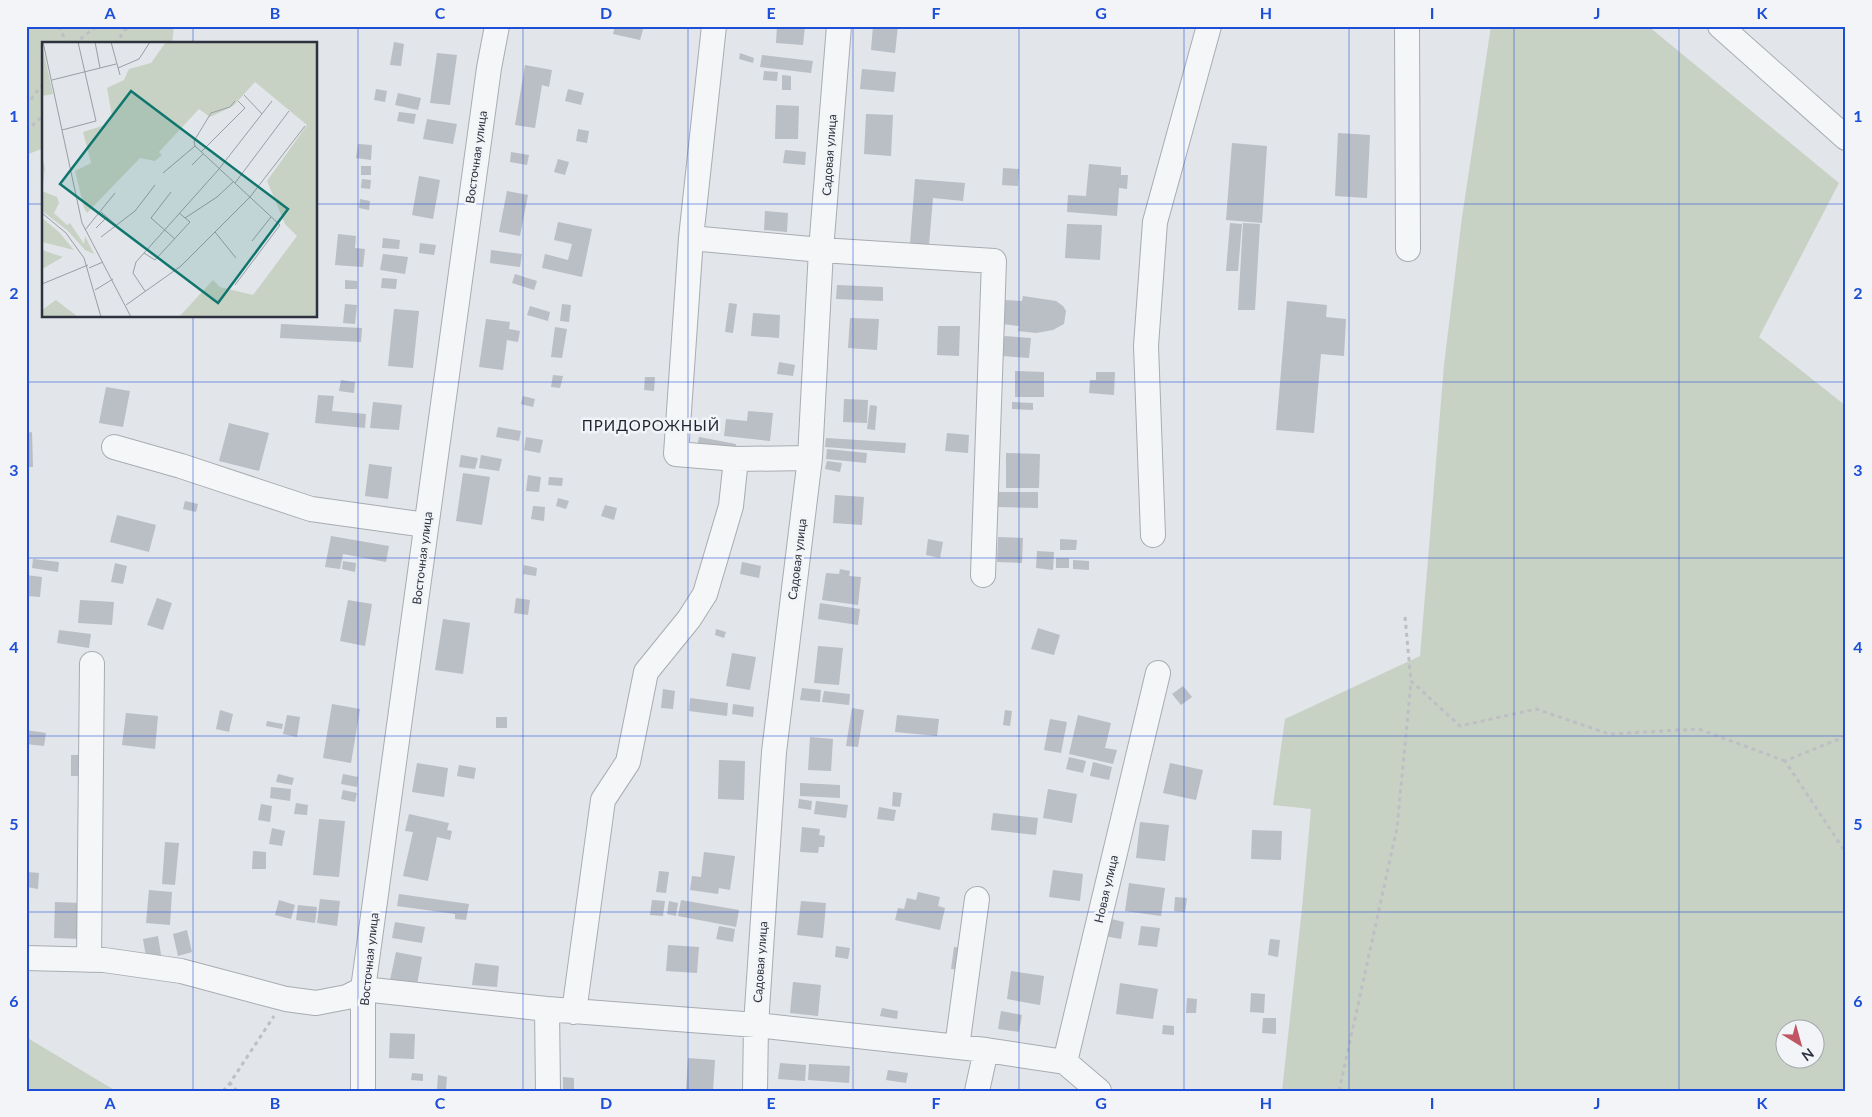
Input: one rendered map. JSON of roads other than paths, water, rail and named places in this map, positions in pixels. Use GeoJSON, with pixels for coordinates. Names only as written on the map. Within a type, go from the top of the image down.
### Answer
{"type":"FeatureCollection","features":[{"type":"Feature","properties":{"kind":"street","name":"Восточная улица"},"geometry":{"type":"LineString","coordinates":[[363,1091],[363,989],[489,68],[497,26]]}},
{"type":"Feature","properties":{"kind":"street"},"geometry":{"type":"LineString","coordinates":[[714,26],[691,238],[676,454],[736,459],[810,458]]}},
{"type":"Feature","properties":{"kind":"street","name":"Садовая улица"},"geometry":{"type":"LineString","coordinates":[[755,1091],[756,1025],[774,752],[810,458],[821,250],[838,26]]}},
{"type":"Feature","properties":{"kind":"street"},"geometry":{"type":"LineString","coordinates":[[1152,535],[1146,346],[1155,222],[1209,26]]}},
{"type":"Feature","properties":{"kind":"street"},"geometry":{"type":"LineString","coordinates":[[1407,26],[1408,249]]}},
{"type":"Feature","properties":{"kind":"street"},"geometry":{"type":"LineString","coordinates":[[1720,26],[1846,138]]}},
{"type":"Feature","properties":{"kind":"street"},"geometry":{"type":"LineString","coordinates":[[691,238],[821,250],[994,261],[983,575]]}},
{"type":"Feature","properties":{"kind":"street"},"geometry":{"type":"LineString","coordinates":[[114,447],[181,466],[311,509],[426,525]]}},
{"type":"Feature","properties":{"kind":"street"},"geometry":{"type":"LineString","coordinates":[[574,1012],[603,800],[628,762],[646,672],[689,620],[705,594],[731,506],[736,459]]}},
{"type":"Feature","properties":{"kind":"street"},"geometry":{"type":"LineString","coordinates":[[89,960],[92,664]]}},
{"type":"Feature","properties":{"kind":"street","name":"Новая улица"},"geometry":{"type":"LineString","coordinates":[[1065,1062],[1158,673]]}},
{"type":"Feature","properties":{"kind":"street"},"geometry":{"type":"LineString","coordinates":[[957,1047],[977,899]]}},
{"type":"Feature","properties":{"kind":"street"},"geometry":{"type":"LineString","coordinates":[[26,958],[104,960],[181,971],[286,999],[316,1003],[347,997],[363,989],[574,1012],[756,1025],[986,1050],[1065,1062],[1099,1091]]}},
{"type":"Feature","properties":{"kind":"street"},"geometry":{"type":"LineString","coordinates":[[547,1009],[548,1091]]}},
{"type":"Feature","properties":{"kind":"street"},"geometry":{"type":"LineString","coordinates":[[977,1091],[986,1050]]}},
{"type":"Feature","properties":{"kind":"district","name":"ПРИДОРОЖНЫЙ"},"geometry":{"type":"Point","coordinates":[651,425]}}]}
